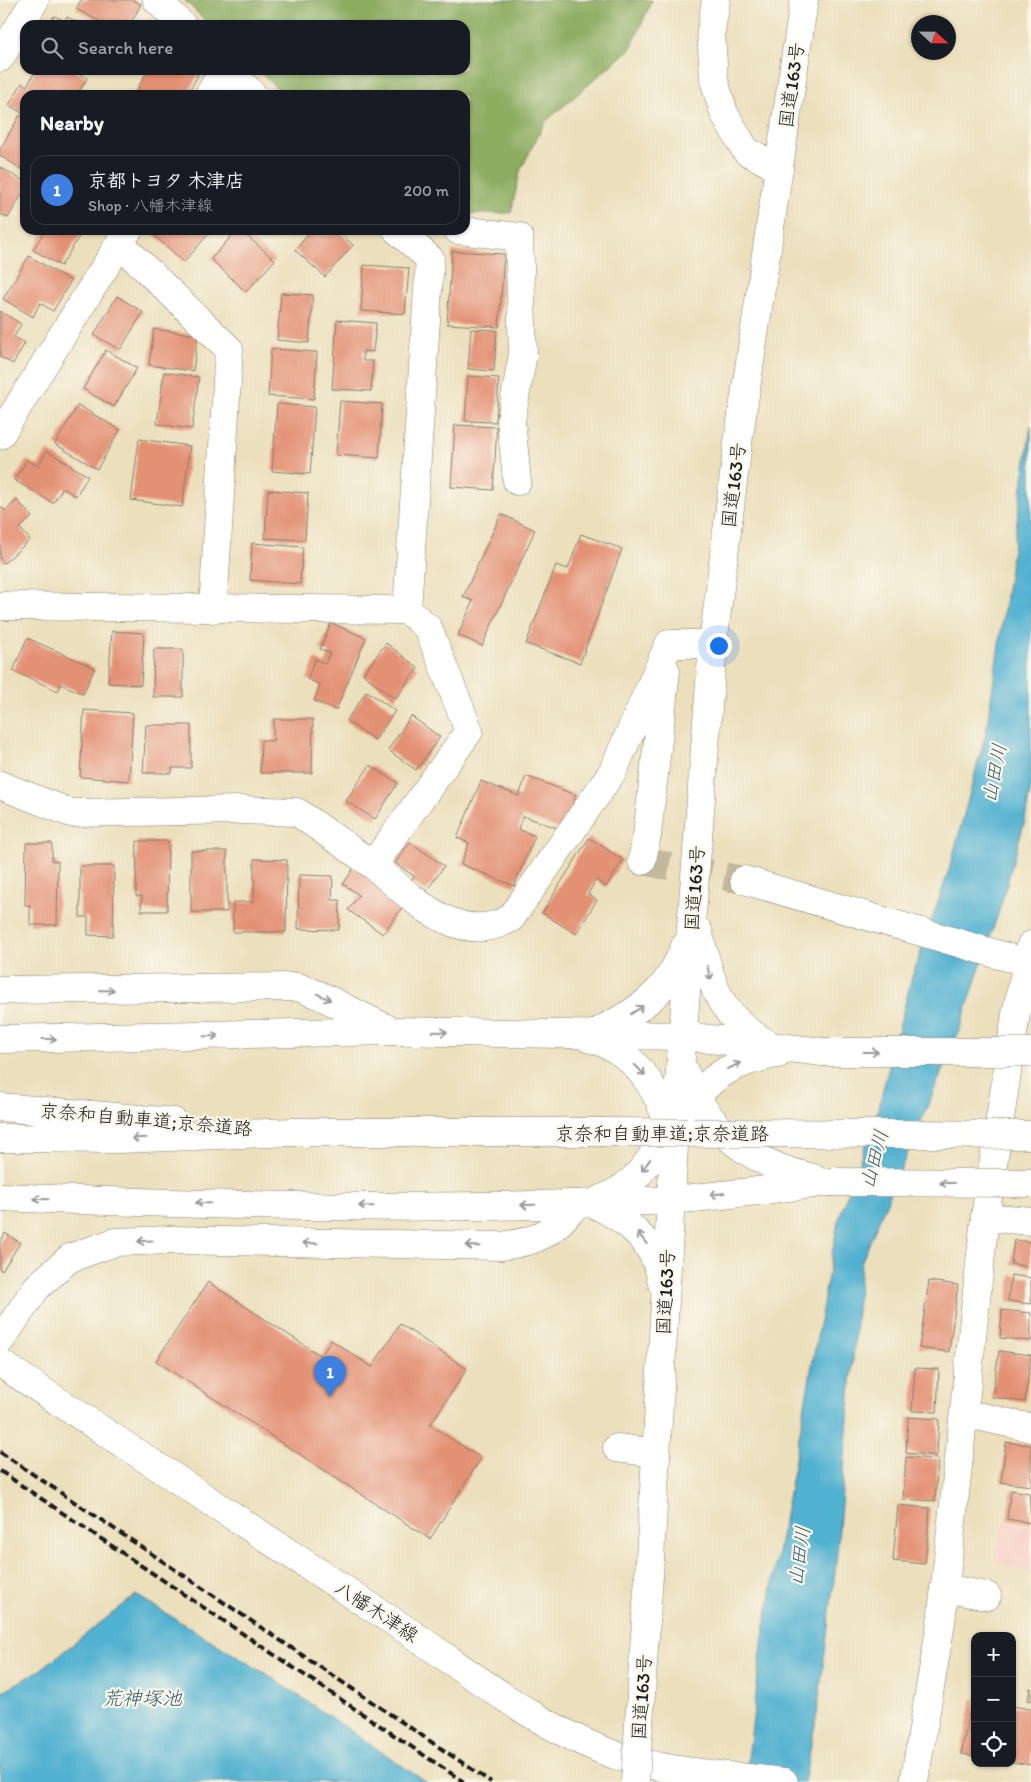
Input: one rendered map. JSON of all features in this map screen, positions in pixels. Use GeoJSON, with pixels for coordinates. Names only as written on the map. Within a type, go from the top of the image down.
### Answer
{"type":"FeatureCollection","features":[{"type":"Feature","properties":{"kind":"main road"},"geometry":{"type":"LineString","coordinates":[[23,20],[35,0]]}},
{"type":"Feature","properties":{"kind":"main road"},"geometry":{"type":"LineString","coordinates":[[157,0],[177,20]]}},
{"type":"Feature","properties":{"kind":"main road"},"geometry":{"type":"LineString","coordinates":[[716,0],[711,31],[714,80],[724,114],[746,151],[779,168]]}},
{"type":"Feature","properties":{"kind":"main road","name":"国道163号"},"geometry":{"type":"LineString","coordinates":[[688,1094],[681,1064],[713,644],[738,442],[804,0]]}},
{"type":"Feature","properties":{"kind":"main road"},"geometry":{"type":"LineString","coordinates":[[0,58],[20,25]]}},
{"type":"Feature","properties":{"kind":"main road"},"geometry":{"type":"LineString","coordinates":[[212,90],[221,75]]}},
{"type":"Feature","properties":{"kind":"main road"},"geometry":{"type":"LineString","coordinates":[[233,75],[248,90]]}},
{"type":"Feature","properties":{"kind":"main road"},"geometry":{"type":"LineString","coordinates":[[470,231],[519,237],[524,354],[511,420],[517,481]]}},
{"type":"Feature","properties":{"kind":"main road"},"geometry":{"type":"LineString","coordinates":[[403,235],[430,259]]}},
{"type":"Feature","properties":{"kind":"main road"},"geometry":{"type":"LineString","coordinates":[[407,610],[430,259],[452,235]]}},
{"type":"Feature","properties":{"kind":"main road"},"geometry":{"type":"LineString","coordinates":[[0,435],[124,237],[229,349],[213,609]]}},
{"type":"Feature","properties":{"kind":"main road"},"geometry":{"type":"LineString","coordinates":[[0,606],[407,610],[428,628],[469,731],[373,865]]}},
{"type":"Feature","properties":{"kind":"main road"},"geometry":{"type":"LineString","coordinates":[[669,644],[713,644]]}},
{"type":"Feature","properties":{"kind":"main road"},"geometry":{"type":"LineString","coordinates":[[0,785],[71,813],[243,810],[297,812],[373,865],[432,914],[451,923],[472,927],[497,927],[511,918],[613,772],[669,644]]}},
{"type":"Feature","properties":{"kind":"main road"},"geometry":{"type":"LineString","coordinates":[[642,861],[647,835],[669,644]]}},
{"type":"Feature","properties":{"kind":"main road"},"geometry":{"type":"LineString","coordinates":[[744,880],[886,921],[1020,954],[1023,1015],[985,1216],[941,1622],[914,1782]]}},
{"type":"Feature","properties":{"kind":"main road"},"geometry":{"type":"LineString","coordinates":[[594,1034],[636,1012],[652,1000],[676,968],[692,920]]}},
{"type":"Feature","properties":{"kind":"main road"},"geometry":{"type":"LineString","coordinates":[[692,920],[713,988],[722,1005],[749,1033],[772,1046]]}},
{"type":"Feature","properties":{"kind":"main road"},"geometry":{"type":"LineString","coordinates":[[0,990],[298,987],[319,995],[392,1031]]}},
{"type":"Feature","properties":{"kind":"main road"},"geometry":{"type":"LineString","coordinates":[[0,1039],[392,1031],[684,1036],[812,1051]]}},
{"type":"Feature","properties":{"kind":"main road"},"geometry":{"type":"LineString","coordinates":[[566,1034],[595,1040],[615,1049],[631,1061],[646,1076],[654,1089],[671,1135]]}},
{"type":"Feature","properties":{"kind":"main road"},"geometry":{"type":"LineString","coordinates":[[0,1341],[37,1287],[70,1258],[115,1242],[171,1240],[501,1246],[528,1243],[555,1228],[584,1203],[625,1187],[640,1174],[671,1135],[688,1094],[704,1087],[721,1072],[739,1063],[760,1057],[812,1051],[1031,1052]]}},
{"type":"Feature","properties":{"kind":"main road"},"geometry":{"type":"LineString","coordinates":[[688,1094],[717,1126],[741,1148],[764,1176]]}},
{"type":"Feature","properties":{"kind":"main road","name":"京奈和自動車道;京奈道路"},"geometry":{"type":"LineString","coordinates":[[0,1107],[293,1132]]}},
{"type":"Feature","properties":{"kind":"main road","name":"京奈和自動車道;京奈道路"},"geometry":{"type":"LineString","coordinates":[[0,1138],[119,1139],[293,1132],[1031,1135]]}},
{"type":"Feature","properties":{"kind":"main road","name":"国道163号"},"geometry":{"type":"LineString","coordinates":[[635,1782],[671,1200],[671,1135]]}},
{"type":"Feature","properties":{"kind":"main road"},"geometry":{"type":"LineString","coordinates":[[0,1197],[382,1206],[671,1200],[764,1176],[830,1182],[1031,1183]]}},
{"type":"Feature","properties":{"kind":"main road"},"geometry":{"type":"LineString","coordinates":[[584,1203],[615,1214],[632,1226],[644,1240],[661,1276],[665,1299]]}},
{"type":"Feature","properties":{"kind":"main road"},"geometry":{"type":"LineString","coordinates":[[985,1216],[1031,1221]]}},
{"type":"Feature","properties":{"kind":"main road","name":"八幡木津線"},"geometry":{"type":"LineString","coordinates":[[0,1363],[412,1633],[512,1702],[568,1734],[614,1754],[644,1762],[703,1772],[784,1782]]}},
{"type":"Feature","properties":{"kind":"main road"},"geometry":{"type":"LineString","coordinates":[[964,1416],[1031,1428]]}},
{"type":"Feature","properties":{"kind":"main road"},"geometry":{"type":"LineString","coordinates":[[617,1448],[656,1453]]}},
{"type":"Feature","properties":{"kind":"main road"},"geometry":{"type":"LineString","coordinates":[[944,1588],[987,1596]]}},
{"type":"Feature","properties":{"kind":"shaded area"},"geometry":{"type":"Polygon","coordinates":[[[1005,1519],[1031,1526],[1031,1572],[994,1563],[1005,1519]]]}},
{"type":"Feature","properties":{"kind":"green space"},"geometry":{"type":"Polygon","coordinates":[[[184,0],[652,0],[631,48],[545,122],[520,171],[511,213],[470,214],[470,90],[279,90],[263,75],[470,75],[470,20],[205,20],[184,0]]]}},
{"type":"Feature","properties":{"kind":"water","name":"山田川"},"geometry":{"type":"Polygon","coordinates":[[[1031,425],[1031,785],[1025,820],[999,911],[959,1031],[861,1263],[836,1564],[817,1714],[804,1782],[745,1782],[763,1637],[838,1221],[878,1109],[912,977],[949,870],[986,733],[1031,425]]]}},
{"type":"Feature","properties":{"kind":"water","name":"荒神塚池"},"geometry":{"type":"Polygon","coordinates":[[[136,1595],[271,1677],[426,1782],[0,1782],[0,1693],[40,1670],[136,1595]]]}},
{"type":"Feature","properties":{"kind":"building"},"geometry":{"type":"Polygon","coordinates":[[[81,0],[133,0],[141,4],[133,20],[97,20],[76,9],[81,0]]]}},
{"type":"Feature","properties":{"kind":"building"},"geometry":{"type":"Polygon","coordinates":[[[54,16],[63,20],[52,20],[54,16]]]}},
{"type":"Feature","properties":{"kind":"building"},"geometry":{"type":"Polygon","coordinates":[[[33,75],[82,75],[87,78],[80,90],[20,90],[20,112],[9,105],[22,83],[27,86],[33,75]]]}},
{"type":"Feature","properties":{"kind":"building"},"geometry":{"type":"Polygon","coordinates":[[[145,75],[198,75],[190,90],[137,90],[145,75]]]}},
{"type":"Feature","properties":{"kind":"building"},"geometry":{"type":"Polygon","coordinates":[[[20,115],[20,168],[0,156],[0,149],[20,115]]]}},
{"type":"Feature","properties":{"kind":"building"},"geometry":{"type":"Polygon","coordinates":[[[0,167],[20,179],[20,198],[8,218],[0,214],[0,167]]]}},
{"type":"Feature","properties":{"kind":"building"},"geometry":{"type":"Polygon","coordinates":[[[42,235],[80,235],[61,266],[33,250],[42,235]]]}},
{"type":"Feature","properties":{"kind":"building"},"geometry":{"type":"Polygon","coordinates":[[[154,235],[208,235],[184,262],[154,235]]]}},
{"type":"Feature","properties":{"kind":"building"},"geometry":{"type":"Polygon","coordinates":[[[233,235],[246,235],[275,260],[246,292],[211,259],[233,235]]]}},
{"type":"Feature","properties":{"kind":"building"},"geometry":{"type":"Polygon","coordinates":[[[308,235],[342,235],[353,245],[325,277],[295,250],[308,235]]]}},
{"type":"Feature","properties":{"kind":"building"},"geometry":{"type":"Polygon","coordinates":[[[452,251],[504,254],[499,327],[447,324],[452,251]]]}},
{"type":"Feature","properties":{"kind":"building"},"geometry":{"type":"Polygon","coordinates":[[[29,256],[71,281],[53,311],[40,303],[33,317],[3,299],[29,256]]]}},
{"type":"Feature","properties":{"kind":"building"},"geometry":{"type":"Polygon","coordinates":[[[364,265],[409,268],[405,314],[361,311],[364,265]]]}},
{"type":"Feature","properties":{"kind":"building"},"geometry":{"type":"Polygon","coordinates":[[[281,293],[313,295],[309,343],[277,340],[281,293]]]}},
{"type":"Feature","properties":{"kind":"building"},"geometry":{"type":"Polygon","coordinates":[[[117,296],[143,312],[120,350],[94,335],[117,296]]]}},
{"type":"Feature","properties":{"kind":"building"},"geometry":{"type":"Polygon","coordinates":[[[0,311],[21,324],[14,337],[25,343],[13,364],[0,357],[0,311]]]}},
{"type":"Feature","properties":{"kind":"building"},"geometry":{"type":"Polygon","coordinates":[[[337,320],[376,323],[373,352],[363,351],[363,361],[373,361],[371,391],[332,389],[337,320]]]}},
{"type":"Feature","properties":{"kind":"building"},"geometry":{"type":"Polygon","coordinates":[[[154,329],[198,335],[193,371],[149,365],[154,329]]]}},
{"type":"Feature","properties":{"kind":"building"},"geometry":{"type":"Polygon","coordinates":[[[471,329],[497,330],[494,371],[468,369],[471,329]]]}},
{"type":"Feature","properties":{"kind":"building"},"geometry":{"type":"Polygon","coordinates":[[[271,349],[317,352],[314,399],[268,396],[271,349]]]}},
{"type":"Feature","properties":{"kind":"building"},"geometry":{"type":"Polygon","coordinates":[[[106,350],[137,368],[114,407],[83,389],[106,350]]]}},
{"type":"Feature","properties":{"kind":"building"},"geometry":{"type":"Polygon","coordinates":[[[164,372],[199,377],[192,429],[157,424],[164,372]]]}},
{"type":"Feature","properties":{"kind":"building"},"geometry":{"type":"Polygon","coordinates":[[[468,376],[499,378],[496,422],[465,421],[468,376]]]}},
{"type":"Feature","properties":{"kind":"building"},"geometry":{"type":"Polygon","coordinates":[[[340,401],[382,404],[379,458],[336,455],[340,401]]]}},
{"type":"Feature","properties":{"kind":"building"},"geometry":{"type":"Polygon","coordinates":[[[277,404],[315,407],[310,474],[272,471],[277,404]]]}},
{"type":"Feature","properties":{"kind":"building"},"geometry":{"type":"Polygon","coordinates":[[[78,405],[120,430],[97,469],[55,444],[78,405]]]}},
{"type":"Feature","properties":{"kind":"building"},"geometry":{"type":"Polygon","coordinates":[[[455,425],[497,427],[493,490],[451,487],[455,425]]]}},
{"type":"Feature","properties":{"kind":"building"},"geometry":{"type":"Polygon","coordinates":[[[139,439],[190,446],[182,507],[131,500],[139,439]]]}},
{"type":"Feature","properties":{"kind":"building"},"geometry":{"type":"Polygon","coordinates":[[[47,451],[88,476],[76,496],[63,488],[53,503],[14,480],[27,460],[38,466],[47,451]]]}},
{"type":"Feature","properties":{"kind":"building"},"geometry":{"type":"Polygon","coordinates":[[[268,490],[308,493],[305,540],[265,538],[268,490]]]}},
{"type":"Feature","properties":{"kind":"building"},"geometry":{"type":"Polygon","coordinates":[[[17,500],[32,517],[20,528],[30,540],[4,563],[0,559],[0,509],[2,507],[5,511],[17,500]]]}},
{"type":"Feature","properties":{"kind":"building"},"geometry":{"type":"Polygon","coordinates":[[[501,514],[535,530],[482,646],[458,635],[473,601],[463,597],[501,514]]]}},
{"type":"Feature","properties":{"kind":"building"},"geometry":{"type":"Polygon","coordinates":[[[581,534],[622,549],[580,663],[526,644],[556,565],[568,569],[581,534]]]}},
{"type":"Feature","properties":{"kind":"building"},"geometry":{"type":"Polygon","coordinates":[[[252,543],[303,547],[300,584],[250,580],[252,543]]]}},
{"type":"Feature","properties":{"kind":"building"},"geometry":{"type":"Polygon","coordinates":[[[331,623],[366,638],[336,710],[314,701],[320,685],[307,679],[315,659],[325,664],[330,653],[320,649],[331,623]]]}},
{"type":"Feature","properties":{"kind":"building"},"geometry":{"type":"Polygon","coordinates":[[[112,631],[144,633],[141,685],[108,683],[112,631]]]}},
{"type":"Feature","properties":{"kind":"building"},"geometry":{"type":"Polygon","coordinates":[[[27,638],[95,668],[83,694],[61,684],[58,691],[13,671],[27,638]]]}},
{"type":"Feature","properties":{"kind":"building"},"geometry":{"type":"Polygon","coordinates":[[[386,643],[418,668],[395,699],[363,674],[386,643]]]}},
{"type":"Feature","properties":{"kind":"building"},"geometry":{"type":"Polygon","coordinates":[[[154,649],[183,649],[183,697],[153,697],[154,649]]]}},
{"type":"Feature","properties":{"kind":"building"},"geometry":{"type":"Polygon","coordinates":[[[367,691],[395,711],[375,740],[346,721],[367,691]]]}},
{"type":"Feature","properties":{"kind":"building"},"geometry":{"type":"Polygon","coordinates":[[[84,710],[133,713],[129,781],[80,777],[84,710]]]}},
{"type":"Feature","properties":{"kind":"building"},"geometry":{"type":"Polygon","coordinates":[[[411,716],[440,737],[416,770],[388,750],[411,716]]]}},
{"type":"Feature","properties":{"kind":"building"},"geometry":{"type":"Polygon","coordinates":[[[274,719],[313,719],[312,773],[260,773],[261,740],[273,741],[274,719]]]}},
{"type":"Feature","properties":{"kind":"building"},"geometry":{"type":"Polygon","coordinates":[[[146,725],[191,725],[191,768],[172,768],[172,773],[143,773],[146,725]]]}},
{"type":"Feature","properties":{"kind":"building"},"geometry":{"type":"Polygon","coordinates":[[[370,765],[398,783],[375,819],[346,801],[370,765]]]}},
{"type":"Feature","properties":{"kind":"building"},"geometry":{"type":"Polygon","coordinates":[[[526,776],[576,795],[563,830],[523,816],[518,829],[535,836],[514,886],[461,864],[469,843],[457,838],[481,781],[519,796],[526,776]]]}},
{"type":"Feature","properties":{"kind":"building"},"geometry":{"type":"Polygon","coordinates":[[[589,838],[623,860],[606,887],[596,880],[588,894],[597,900],[576,934],[542,913],[589,838]]]}},
{"type":"Feature","properties":{"kind":"building"},"geometry":{"type":"Polygon","coordinates":[[[137,841],[168,841],[167,911],[141,911],[142,896],[136,896],[137,841]]]}},
{"type":"Feature","properties":{"kind":"building"},"geometry":{"type":"Polygon","coordinates":[[[410,842],[444,866],[426,892],[411,881],[414,876],[395,863],[410,842]]]}},
{"type":"Feature","properties":{"kind":"building"},"geometry":{"type":"Polygon","coordinates":[[[26,843],[52,843],[52,861],[58,861],[57,925],[30,925],[30,905],[25,905],[26,843]]]}},
{"type":"Feature","properties":{"kind":"building"},"geometry":{"type":"Polygon","coordinates":[[[191,851],[227,851],[227,912],[191,912],[191,851]]]}},
{"type":"Feature","properties":{"kind":"building"},"geometry":{"type":"Polygon","coordinates":[[[254,859],[287,860],[286,932],[233,932],[233,902],[254,902],[254,859]]]}},
{"type":"Feature","properties":{"kind":"building"},"geometry":{"type":"Polygon","coordinates":[[[80,866],[114,866],[113,936],[88,935],[88,917],[80,917],[80,866]]]}},
{"type":"Feature","properties":{"kind":"building"},"geometry":{"type":"Polygon","coordinates":[[[354,868],[405,903],[383,934],[348,910],[359,895],[343,884],[354,868]]]}},
{"type":"Feature","properties":{"kind":"building"},"geometry":{"type":"Polygon","coordinates":[[[299,875],[333,876],[332,900],[340,900],[339,930],[298,929],[299,875]]]}},
{"type":"Feature","properties":{"kind":"building"},"geometry":{"type":"Polygon","coordinates":[[[5,1233],[20,1243],[2,1271],[0,1270],[0,1242],[5,1233]]]}},
{"type":"Feature","properties":{"kind":"building"},"geometry":{"type":"Polygon","coordinates":[[[1014,1240],[1031,1242],[1031,1267],[1011,1264],[1014,1240]]]}},
{"type":"Feature","properties":{"kind":"building"},"geometry":{"type":"Polygon","coordinates":[[[1011,1275],[1031,1278],[1031,1304],[1008,1301],[1011,1275]]]}},
{"type":"Feature","properties":{"kind":"building"},"geometry":{"type":"Polygon","coordinates":[[[929,1281],[958,1285],[949,1352],[919,1348],[929,1281]]]}},
{"type":"Feature","properties":{"kind":"building"},"geometry":{"type":"Polygon","coordinates":[[[208,1282],[321,1356],[331,1340],[372,1367],[400,1324],[467,1369],[430,1425],[481,1458],[430,1539],[156,1361],[208,1282]]]}},
{"type":"Feature","properties":{"kind":"building"},"geometry":{"type":"Polygon","coordinates":[[[1002,1310],[1031,1313],[1031,1341],[1000,1338],[1002,1310]]]}},
{"type":"Feature","properties":{"kind":"building"},"geometry":{"type":"Polygon","coordinates":[[[999,1351],[1031,1355],[1025,1402],[992,1397],[999,1351]]]}},
{"type":"Feature","properties":{"kind":"building"},"geometry":{"type":"Polygon","coordinates":[[[915,1368],[939,1369],[937,1412],[912,1411],[915,1368]]]}},
{"type":"Feature","properties":{"kind":"building"},"geometry":{"type":"Polygon","coordinates":[[[908,1417],[939,1419],[937,1456],[906,1453],[908,1417]]]}},
{"type":"Feature","properties":{"kind":"building"},"geometry":{"type":"Polygon","coordinates":[[[1006,1442],[1031,1445],[1031,1486],[1001,1482],[1006,1442]]]}},
{"type":"Feature","properties":{"kind":"building"},"geometry":{"type":"Polygon","coordinates":[[[906,1457],[938,1459],[935,1501],[903,1499],[906,1457]]]}},
{"type":"Feature","properties":{"kind":"building"},"geometry":{"type":"Polygon","coordinates":[[[1011,1490],[1029,1493],[1031,1523],[1007,1519],[1011,1490]]]}},
{"type":"Feature","properties":{"kind":"building"},"geometry":{"type":"Polygon","coordinates":[[[898,1505],[930,1508],[925,1564],[893,1561],[898,1505]]]}},
{"type":"Feature","properties":{"kind":"building"},"geometry":{"type":"Polygon","coordinates":[[[1031,1688],[1031,1701],[1028,1700],[1031,1688]]]}},
{"type":"Feature","properties":{"kind":"building"},"geometry":{"type":"Polygon","coordinates":[[[971,1704],[971,1755],[961,1754],[971,1704]]]}},
{"type":"Feature","properties":{"kind":"building"},"geometry":{"type":"Polygon","coordinates":[[[1016,1707],[1031,1709],[1031,1765],[1016,1763],[1016,1707]]]}},
{"type":"Feature","properties":{"kind":"tunnel"},"geometry":{"type":"LineString","coordinates":[[642,861],[744,880]]}},
{"type":"Feature","properties":{"kind":"railway"},"geometry":{"type":"LineString","coordinates":[[0,1452],[491,1782]]}},
{"type":"Feature","properties":{"kind":"railway"},"geometry":{"type":"LineString","coordinates":[[0,1471],[464,1782]]}},
{"type":"Feature","properties":{"kind":"place","name":"京都トヨタ 木津店"},"geometry":{"type":"Point","coordinates":[330,1397]}}]}
